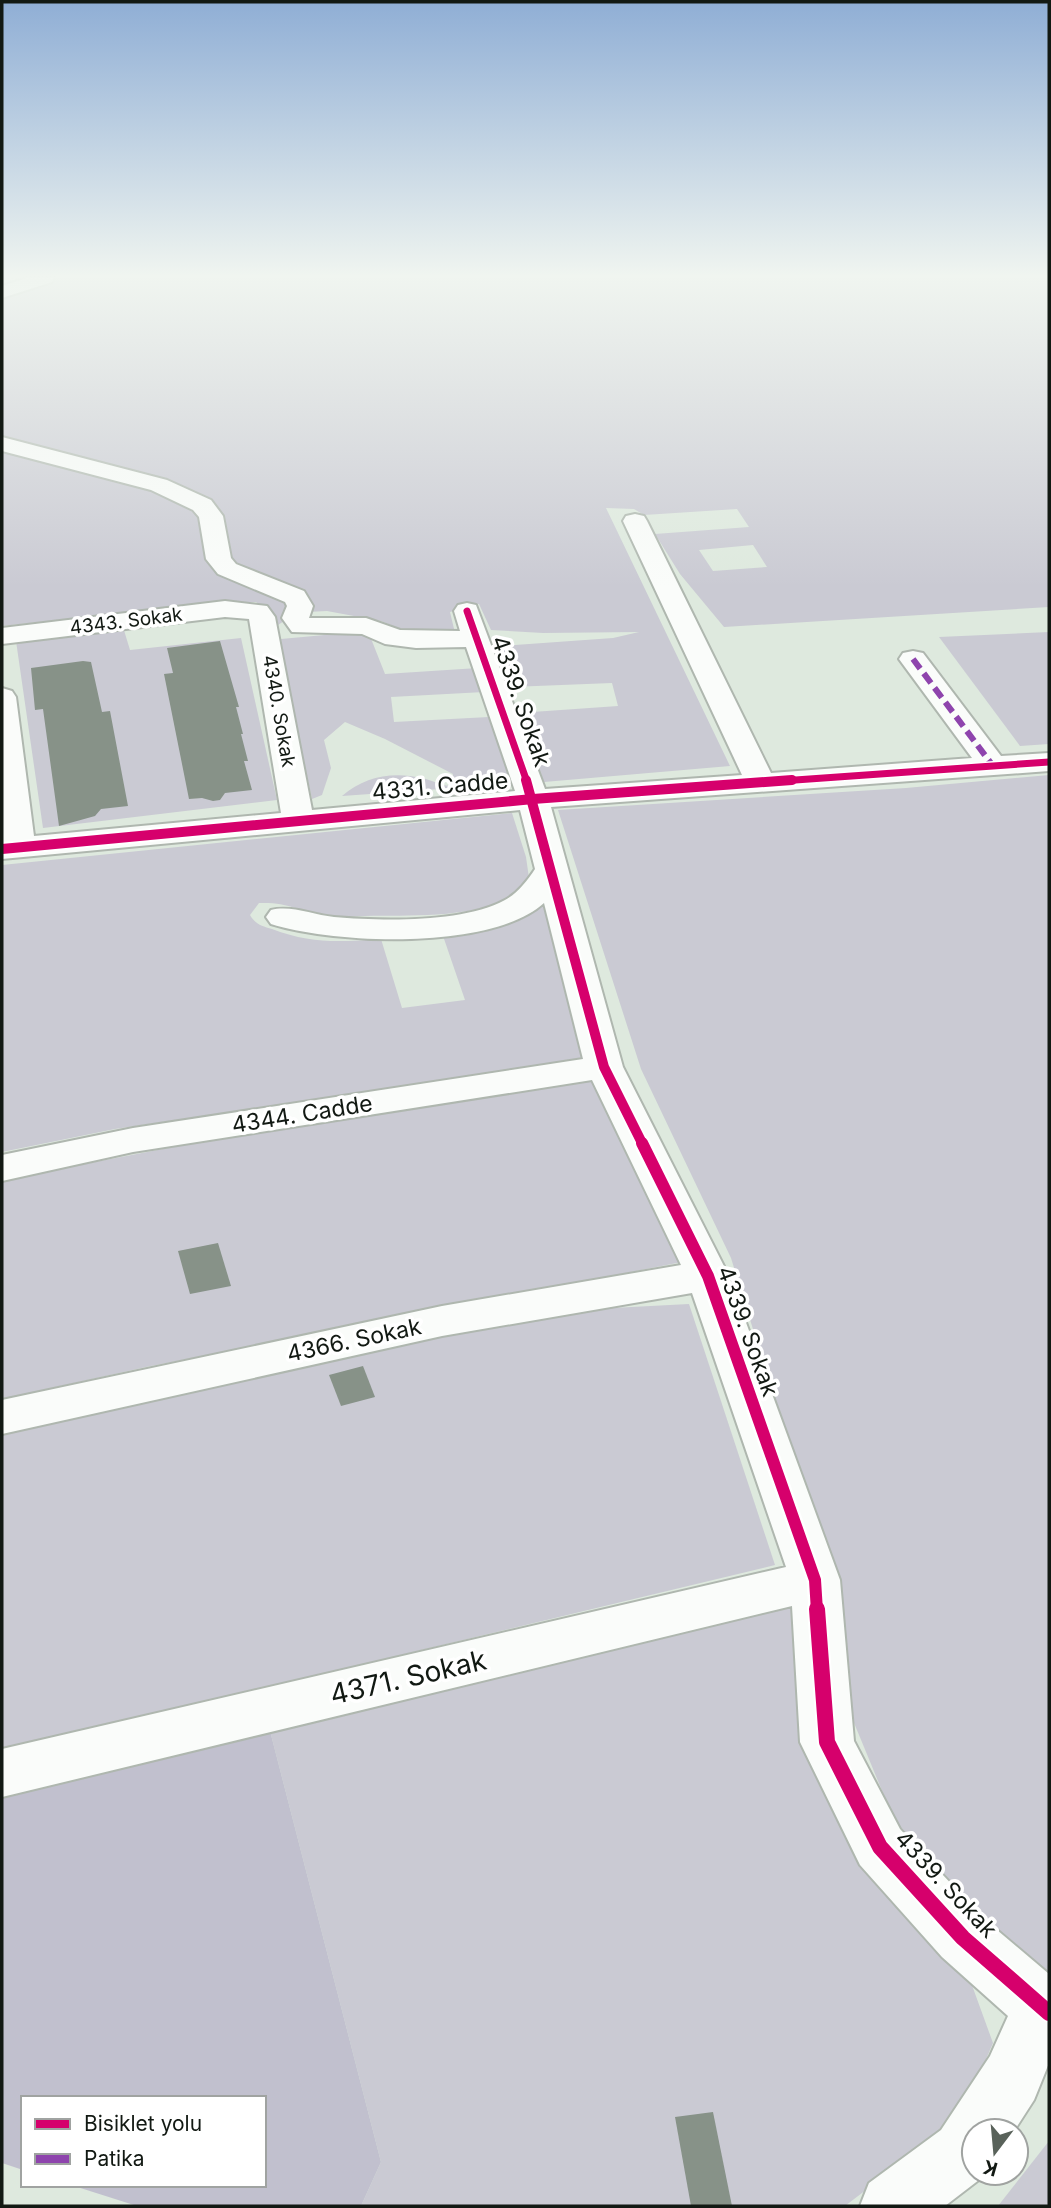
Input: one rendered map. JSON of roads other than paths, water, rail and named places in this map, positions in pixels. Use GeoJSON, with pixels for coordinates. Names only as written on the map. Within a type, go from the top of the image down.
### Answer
{"type":"FeatureCollection","features":[{"type":"Feature","properties":{"kind":"street","name":"4339. Sokak"},"geometry":{"type":"LineString","coordinates":[[2,444],[159,485],[202,505],[211,516],[219,559],[227,569],[295,597],[300,606],[295,618],[302,625],[366,626],[395,638],[416,640],[472,625],[533,799],[604,1067],[708,1276],[815,1580],[827,1742],[880,1847],[963,1938],[1046,2011]]}},
{"type":"Feature","properties":{"kind":"street"},"geometry":{"type":"LineString","coordinates":[[635,521],[761,783]]}},
{"type":"Feature","properties":{"kind":"street","name":"4343. Sokak"},"geometry":{"type":"LineString","coordinates":[[2,636],[225,609],[250,609]]}},
{"type":"Feature","properties":{"kind":"street","name":"4340. Sokak"},"geometry":{"type":"LineString","coordinates":[[250,609],[262,617],[298,820]]}},
{"type":"Feature","properties":{"kind":"street"},"geometry":{"type":"LineString","coordinates":[[913,659],[993,766]]}},
{"type":"Feature","properties":{"kind":"street"},"geometry":{"type":"LineString","coordinates":[[2,697],[10,848]]}},
{"type":"Feature","properties":{"kind":"street","name":"4331. Cadde"},"geometry":{"type":"LineString","coordinates":[[10,848],[533,799],[1049,762]]}},
{"type":"Feature","properties":{"kind":"street"},"geometry":{"type":"LineString","coordinates":[[283,917],[315,925],[358,929],[488,918],[515,908],[534,895],[552,869]]}},
{"type":"Feature","properties":{"kind":"street","name":"4344. Cadde"},"geometry":{"type":"LineString","coordinates":[[2,1168],[133,1140],[604,1067]]}},
{"type":"Feature","properties":{"kind":"street","name":"4366. Sokak"},"geometry":{"type":"LineString","coordinates":[[2,1417],[390,1332],[604,1290],[708,1276]]}},
{"type":"Feature","properties":{"kind":"street","name":"4371. Sokak"},"geometry":{"type":"LineString","coordinates":[[2,1773],[815,1580]]}},
{"type":"Feature","properties":{"kind":"street"},"geometry":{"type":"LineString","coordinates":[[987,2117],[1012,2078],[1046,2011]]}},
{"type":"Feature","properties":{"kind":"street"},"geometry":{"type":"LineString","coordinates":[[891,2206],[960,2156]]}}]}
